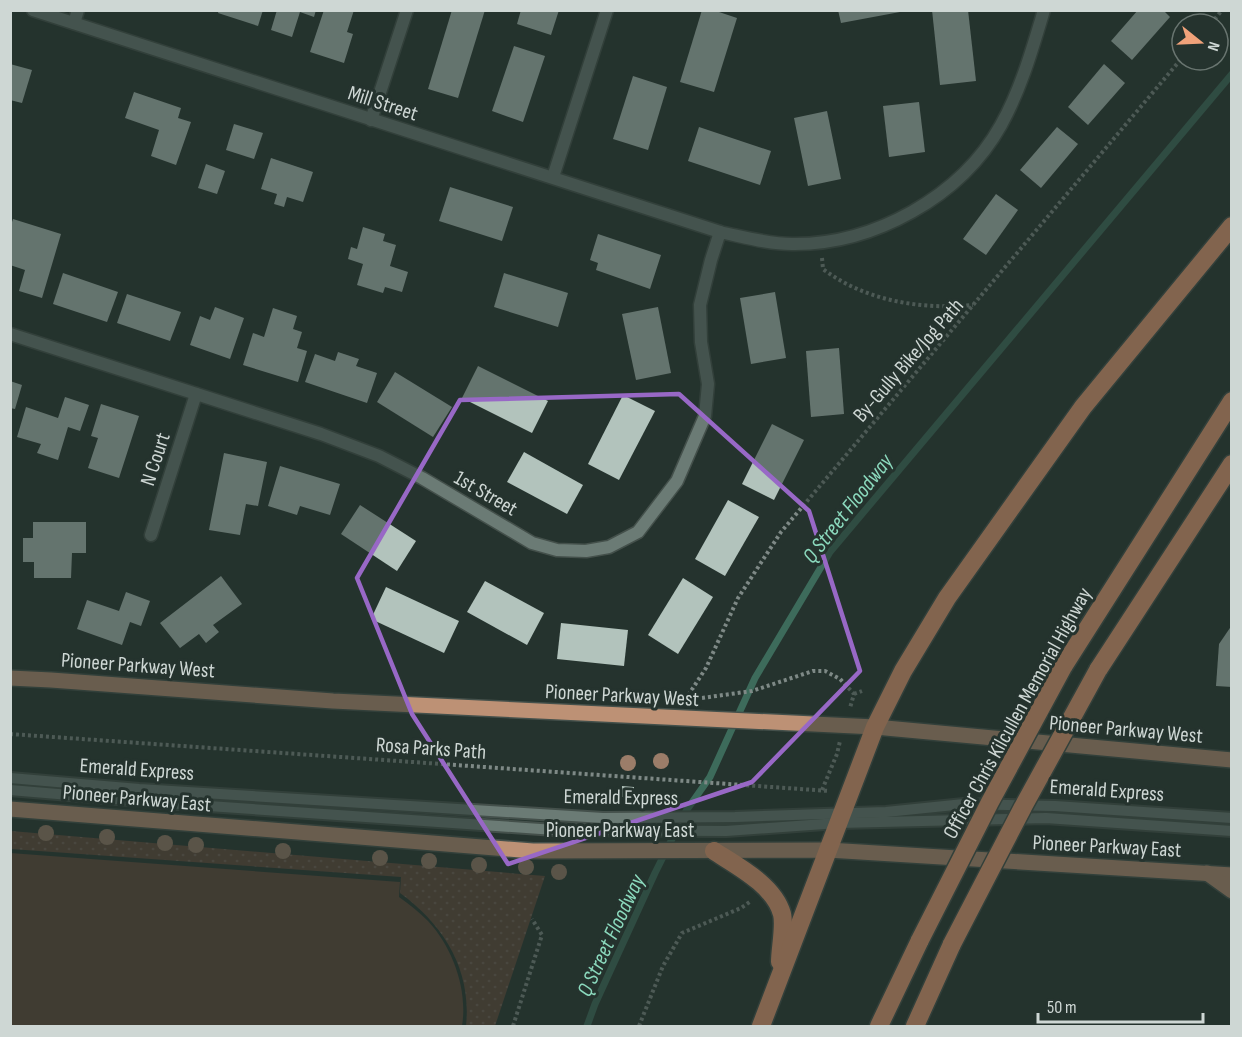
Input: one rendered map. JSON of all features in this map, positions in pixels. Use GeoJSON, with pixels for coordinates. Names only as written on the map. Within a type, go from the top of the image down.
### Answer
{"type":"FeatureCollection","features":[{"type":"Feature","properties":{"kind":"highway"},"geometry":{"type":"LineString","coordinates":[[761,1026],[875,727],[903,671],[947,598],[1083,407],[1232,226]]}},
{"type":"Feature","properties":{"kind":"highway","name":"Officer Chris Kilcullen Memorial Highway"},"geometry":{"type":"LineString","coordinates":[[879,1026],[990,802],[1063,667],[1232,401]]}},
{"type":"Feature","properties":{"kind":"highway"},"geometry":{"type":"LineString","coordinates":[[915,1026],[952,944],[1098,670],[1232,464]]}},
{"type":"Feature","properties":{"kind":"highway"},"geometry":{"type":"LineString","coordinates":[[714,851],[753,878],[775,901],[782,915],[779,978]]}},
{"type":"Feature","properties":{"kind":"main road","name":"Pioneer Parkway West"},"geometry":{"type":"LineString","coordinates":[[10,678],[333,701],[875,727],[1232,760]]}},
{"type":"Feature","properties":{"kind":"main road","name":"Pioneer Parkway East"},"geometry":{"type":"LineString","coordinates":[[10,809],[533,851],[828,850],[1232,875]]}},
{"type":"Feature","properties":{"kind":"main road"},"geometry":{"type":"LineString","coordinates":[[1207,873],[1232,891]]}},
{"type":"Feature","properties":{"kind":"street","name":"Mill Street"},"geometry":{"type":"LineString","coordinates":[[33,10],[720,232],[757,240],[792,244],[821,242],[857,235],[892,223],[924,205],[949,186],[977,159],[1000,128],[1018,90],[1044,10]]}},
{"type":"Feature","properties":{"kind":"street"},"geometry":{"type":"LineString","coordinates":[[74,23],[78,10]]}},
{"type":"Feature","properties":{"kind":"street"},"geometry":{"type":"LineString","coordinates":[[371,120],[407,10]]}},
{"type":"Feature","properties":{"kind":"street"},"geometry":{"type":"LineString","coordinates":[[553,177],[606,10]]}},
{"type":"Feature","properties":{"kind":"street","name":"1st Street"},"geometry":{"type":"LineString","coordinates":[[10,334],[321,434],[380,456],[423,478],[532,543],[557,550],[586,551],[609,547],[638,531],[677,481],[705,416],[708,384],[701,342],[700,304],[720,232]]}},
{"type":"Feature","properties":{"kind":"street","name":"N Court"},"geometry":{"type":"LineString","coordinates":[[151,535],[196,394]]}},
{"type":"Feature","properties":{"kind":"lane","name":"Emerald Express"},"geometry":{"type":"LineString","coordinates":[[10,778],[471,812],[633,818],[1046,818],[1232,831]]}},
{"type":"Feature","properties":{"kind":"lane","name":"Emerald Express"},"geometry":{"type":"LineString","coordinates":[[10,790],[555,830],[726,831],[975,804],[1054,806],[1232,818]]}},
{"type":"Feature","properties":{"kind":"path","name":"By-Gully Bike/Jog Path"},"geometry":{"type":"LineString","coordinates":[[806,672],[752,691],[692,700],[689,694],[706,668],[738,598],[781,532],[1170,72]]}},
{"type":"Feature","properties":{"kind":"path"},"geometry":{"type":"LineString","coordinates":[[821,242],[823,269],[838,280],[872,295],[908,303],[951,307],[974,305]]}},
{"type":"Feature","properties":{"kind":"path"},"geometry":{"type":"LineString","coordinates":[[854,694],[862,691]]}},
{"type":"Feature","properties":{"kind":"path","name":"Rosa Parks Path"},"geometry":{"type":"LineString","coordinates":[[10,734],[850,793]]}},
{"type":"Feature","properties":{"kind":"path"},"geometry":{"type":"LineString","coordinates":[[639,1026],[663,966],[682,933],[741,908],[753,900]]}},
{"type":"Feature","properties":{"kind":"path"},"geometry":{"type":"LineString","coordinates":[[513,1026],[542,935],[532,919]]}},
{"type":"Feature","properties":{"kind":"highlighted area"},"geometry":{"type":"Polygon","coordinates":[[[679,394],[809,511],[860,671],[752,782],[508,864],[412,714],[357,578],[460,400],[679,394]]]}},
{"type":"Feature","properties":{"kind":"shaded area"},"geometry":{"type":"Polygon","coordinates":[[[11,831],[545,876],[495,1026],[466,1026],[467,1006],[464,986],[452,950],[430,919],[400,893],[401,877],[11,849],[11,831]]]}},
{"type":"Feature","properties":{"kind":"shaded area"},"geometry":{"type":"Polygon","coordinates":[[[10,853],[400,882],[399,897],[414,908],[437,932],[457,970],[463,998],[462,1026],[11,1026],[10,853]]]}},
{"type":"Feature","properties":{"kind":"building"},"geometry":{"type":"Polygon","coordinates":[[[219,10],[263,10],[258,26],[218,13],[219,10]]]}},
{"type":"Feature","properties":{"kind":"building"},"geometry":{"type":"Polygon","coordinates":[[[277,10],[316,10],[314,17],[300,12],[292,37],[271,30],[277,10]]]}},
{"type":"Feature","properties":{"kind":"building"},"geometry":{"type":"Polygon","coordinates":[[[324,10],[354,10],[347,32],[353,34],[344,63],[310,52],[324,10]]]}},
{"type":"Feature","properties":{"kind":"building"},"geometry":{"type":"Polygon","coordinates":[[[452,10],[485,10],[458,98],[428,89],[452,10]]]}},
{"type":"Feature","properties":{"kind":"building"},"geometry":{"type":"Polygon","coordinates":[[[521,10],[559,10],[551,35],[517,24],[521,10]]]}},
{"type":"Feature","properties":{"kind":"building"},"geometry":{"type":"Polygon","coordinates":[[[702,10],[713,10],[737,18],[714,92],[680,82],[702,10]]]}},
{"type":"Feature","properties":{"kind":"building"},"geometry":{"type":"Polygon","coordinates":[[[838,10],[900,10],[900,12],[841,23],[838,10]]]}},
{"type":"Feature","properties":{"kind":"building"},"geometry":{"type":"Polygon","coordinates":[[[932,10],[968,10],[976,81],[940,85],[932,10]]]}},
{"type":"Feature","properties":{"kind":"building"},"geometry":{"type":"Polygon","coordinates":[[[1138,10],[1163,10],[1170,17],[1132,60],[1111,41],[1138,10]]]}},
{"type":"Feature","properties":{"kind":"building"},"geometry":{"type":"Polygon","coordinates":[[[514,46],[545,56],[523,122],[492,111],[514,46]]]}},
{"type":"Feature","properties":{"kind":"building"},"geometry":{"type":"Polygon","coordinates":[[[10,64],[32,70],[22,103],[10,100],[10,64]]]}},
{"type":"Feature","properties":{"kind":"building"},"geometry":{"type":"Polygon","coordinates":[[[1104,64],[1125,83],[1088,125],[1068,107],[1104,64]]]}},
{"type":"Feature","properties":{"kind":"building"},"geometry":{"type":"Polygon","coordinates":[[[633,76],[667,87],[648,150],[613,139],[633,76]]]}},
{"type":"Feature","properties":{"kind":"building"},"geometry":{"type":"Polygon","coordinates":[[[134,92],[181,108],[178,118],[191,122],[176,165],[151,156],[159,130],[125,118],[134,92]]]}},
{"type":"Feature","properties":{"kind":"building"},"geometry":{"type":"Polygon","coordinates":[[[919,102],[925,152],[889,157],[883,106],[919,102]]]}},
{"type":"Feature","properties":{"kind":"building"},"geometry":{"type":"Polygon","coordinates":[[[827,111],[841,179],[808,186],[794,118],[827,111]]]}},
{"type":"Feature","properties":{"kind":"building"},"geometry":{"type":"Polygon","coordinates":[[[234,124],[263,133],[254,159],[226,150],[234,124]]]}},
{"type":"Feature","properties":{"kind":"building"},"geometry":{"type":"Polygon","coordinates":[[[699,127],[771,151],[760,185],[688,161],[699,127]]]}},
{"type":"Feature","properties":{"kind":"building"},"geometry":{"type":"Polygon","coordinates":[[[1057,127],[1078,144],[1041,188],[1020,170],[1057,127]]]}},
{"type":"Feature","properties":{"kind":"building"},"geometry":{"type":"Polygon","coordinates":[[[271,158],[313,172],[303,202],[287,197],[284,207],[274,204],[277,194],[261,189],[271,158]]]}},
{"type":"Feature","properties":{"kind":"building"},"geometry":{"type":"Polygon","coordinates":[[[206,164],[225,171],[217,194],[198,188],[206,164]]]}},
{"type":"Feature","properties":{"kind":"building"},"geometry":{"type":"Polygon","coordinates":[[[450,187],[513,207],[502,241],[439,221],[450,187]]]}},
{"type":"Feature","properties":{"kind":"building"},"geometry":{"type":"Polygon","coordinates":[[[996,194],[1018,210],[986,255],[963,239],[996,194]]]}},
{"type":"Feature","properties":{"kind":"building"},"geometry":{"type":"Polygon","coordinates":[[[13,219],[61,234],[42,298],[19,291],[25,270],[10,265],[10,228],[13,219]]]}},
{"type":"Feature","properties":{"kind":"building"},"geometry":{"type":"Polygon","coordinates":[[[363,227],[385,234],[383,241],[396,245],[390,266],[408,272],[402,292],[385,287],[383,293],[357,285],[363,264],[348,259],[351,247],[357,249],[363,227]]]}},
{"type":"Feature","properties":{"kind":"building"},"geometry":{"type":"Polygon","coordinates":[[[598,234],[661,255],[650,289],[596,270],[598,263],[590,260],[598,234]]]}},
{"type":"Feature","properties":{"kind":"building"},"geometry":{"type":"Polygon","coordinates":[[[63,273],[118,292],[107,322],[53,304],[63,273]]]}},
{"type":"Feature","properties":{"kind":"building"},"geometry":{"type":"Polygon","coordinates":[[[504,273],[568,293],[558,327],[494,307],[504,273]]]}},
{"type":"Feature","properties":{"kind":"building"},"geometry":{"type":"Polygon","coordinates":[[[775,292],[786,358],[751,364],[740,298],[775,292]]]}},
{"type":"Feature","properties":{"kind":"building"},"geometry":{"type":"Polygon","coordinates":[[[127,294],[181,312],[170,341],[117,323],[127,294]]]}},
{"type":"Feature","properties":{"kind":"building"},"geometry":{"type":"Polygon","coordinates":[[[215,307],[244,318],[230,359],[190,345],[200,316],[210,320],[215,307]]]}},
{"type":"Feature","properties":{"kind":"building"},"geometry":{"type":"Polygon","coordinates":[[[658,307],[671,373],[636,380],[622,314],[658,307]]]}},
{"type":"Feature","properties":{"kind":"building"},"geometry":{"type":"Polygon","coordinates":[[[273,308],[297,316],[293,329],[302,332],[297,348],[307,351],[298,382],[243,365],[253,333],[264,337],[273,308]]]}},
{"type":"Feature","properties":{"kind":"building"},"geometry":{"type":"Polygon","coordinates":[[[839,348],[844,414],[811,417],[806,351],[839,348]]]}},
{"type":"Feature","properties":{"kind":"building"},"geometry":{"type":"Polygon","coordinates":[[[338,352],[359,359],[356,366],[377,373],[367,403],[305,382],[315,354],[335,361],[338,352]]]}},
{"type":"Feature","properties":{"kind":"building"},"geometry":{"type":"Polygon","coordinates":[[[478,366],[548,401],[532,433],[462,398],[478,366]]]}},
{"type":"Feature","properties":{"kind":"building"},"geometry":{"type":"Polygon","coordinates":[[[395,372],[452,407],[433,437],[377,402],[395,372]]]}},
{"type":"Feature","properties":{"kind":"building"},"geometry":{"type":"Polygon","coordinates":[[[10,381],[22,385],[15,409],[10,408],[10,381]]]}},
{"type":"Feature","properties":{"kind":"building"},"geometry":{"type":"Polygon","coordinates":[[[623,395],[655,411],[619,480],[588,464],[623,395]]]}},
{"type":"Feature","properties":{"kind":"building"},"geometry":{"type":"Polygon","coordinates":[[[65,397],[89,405],[80,431],[68,427],[58,460],[37,453],[41,444],[17,437],[26,407],[58,418],[65,397]]]}},
{"type":"Feature","properties":{"kind":"building"},"geometry":{"type":"Polygon","coordinates":[[[101,404],[139,416],[119,478],[88,468],[98,438],[91,436],[101,404]]]}},
{"type":"Feature","properties":{"kind":"building"},"geometry":{"type":"Polygon","coordinates":[[[772,424],[804,440],[774,500],[742,484],[772,424]]]}},
{"type":"Feature","properties":{"kind":"building"},"geometry":{"type":"Polygon","coordinates":[[[524,452],[583,485],[567,514],[507,482],[524,452]]]}},
{"type":"Feature","properties":{"kind":"building"},"geometry":{"type":"Polygon","coordinates":[[[224,453],[267,462],[258,506],[246,504],[240,535],[209,530],[224,453]]]}},
{"type":"Feature","properties":{"kind":"building"},"geometry":{"type":"Polygon","coordinates":[[[280,466],[340,484],[330,515],[300,506],[297,515],[268,506],[280,466]]]}},
{"type":"Feature","properties":{"kind":"building"},"geometry":{"type":"Polygon","coordinates":[[[728,500],[759,517],[725,576],[695,559],[728,500]]]}},
{"type":"Feature","properties":{"kind":"building"},"geometry":{"type":"Polygon","coordinates":[[[360,505],[416,541],[397,571],[341,534],[360,505]]]}},
{"type":"Feature","properties":{"kind":"building"},"geometry":{"type":"Polygon","coordinates":[[[33,522],[86,522],[86,553],[72,553],[71,578],[34,578],[34,562],[23,562],[23,538],[33,538],[33,522]]]}},
{"type":"Feature","properties":{"kind":"building"},"geometry":{"type":"Polygon","coordinates":[[[221,576],[242,604],[213,625],[219,632],[206,643],[199,634],[180,648],[160,623],[221,576]]]}},
{"type":"Feature","properties":{"kind":"building"},"geometry":{"type":"Polygon","coordinates":[[[683,578],[713,597],[678,654],[648,635],[683,578]]]}},
{"type":"Feature","properties":{"kind":"building"},"geometry":{"type":"Polygon","coordinates":[[[485,581],[544,613],[527,645],[467,612],[485,581]]]}},
{"type":"Feature","properties":{"kind":"building"},"geometry":{"type":"Polygon","coordinates":[[[386,587],[459,621],[444,653],[371,619],[386,587]]]}},
{"type":"Feature","properties":{"kind":"building"},"geometry":{"type":"Polygon","coordinates":[[[126,592],[150,601],[141,626],[130,622],[122,645],[77,629],[87,600],[119,611],[126,592]]]}},
{"type":"Feature","properties":{"kind":"building"},"geometry":{"type":"Polygon","coordinates":[[[561,623],[628,630],[624,666],[557,659],[561,623]]]}},
{"type":"Feature","properties":{"kind":"building"},"geometry":{"type":"Polygon","coordinates":[[[1232,625],[1232,687],[1216,686],[1219,644],[1232,625]]]}},
{"type":"Feature","properties":{"kind":"building"},"geometry":{"type":"Polygon","coordinates":[[[622,786],[634,787],[634,797],[621,797],[622,786]]]}},
{"type":"Feature","properties":{"kind":"waterway","name":"Q Street Floodway"},"geometry":{"type":"LineString","coordinates":[[587,1026],[655,873],[686,811],[710,777],[755,678],[830,552],[1232,74]]}}]}
